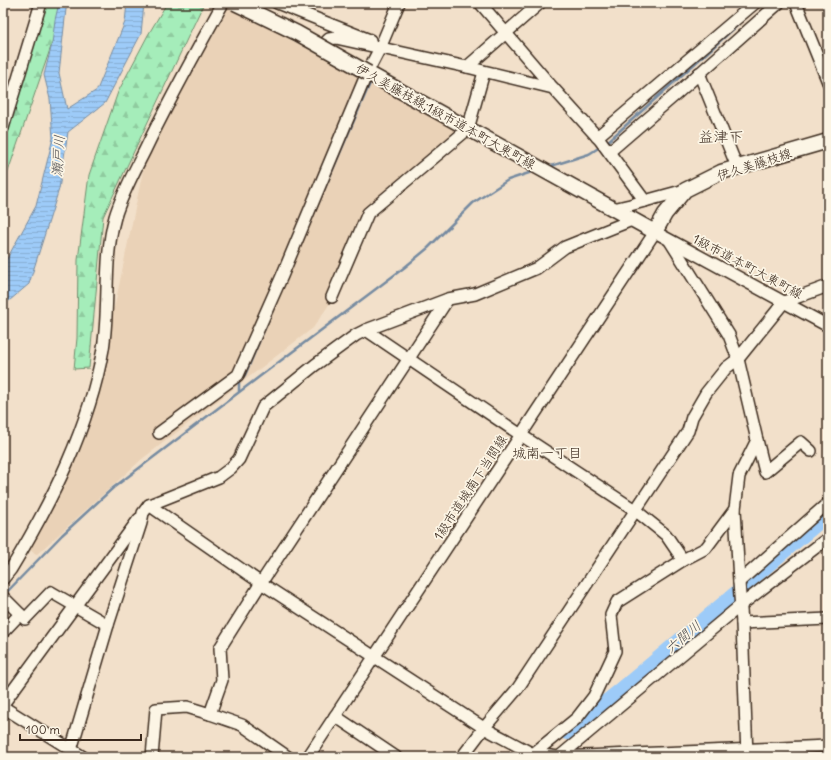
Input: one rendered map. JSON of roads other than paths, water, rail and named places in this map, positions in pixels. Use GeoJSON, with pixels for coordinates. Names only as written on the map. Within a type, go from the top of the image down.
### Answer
{"type":"FeatureCollection","features":[{"type":"Feature","properties":{"kind":"main road","name":"伊久美藤枝線;1級市道本町大東町線"},"geometry":{"type":"LineString","coordinates":[[235,3],[284,26],[655,232]]}},
{"type":"Feature","properties":{"kind":"main road","name":"伊久美藤枝線"},"geometry":{"type":"LineString","coordinates":[[655,232],[665,214],[685,190],[721,172],[828,141]]}},
{"type":"Feature","properties":{"kind":"street"},"geometry":{"type":"LineString","coordinates":[[3,128],[5,115],[41,3]]}},
{"type":"Feature","properties":{"kind":"street"},"geometry":{"type":"LineString","coordinates":[[3,579],[14,563],[48,504],[78,436],[97,378],[107,319],[106,283],[109,242],[115,216],[132,176],[159,121],[223,3]]}},
{"type":"Feature","properties":{"kind":"street"},"geometry":{"type":"LineString","coordinates":[[277,3],[370,40],[380,48]]}},
{"type":"Feature","properties":{"kind":"street"},"geometry":{"type":"LineString","coordinates":[[159,433],[238,375],[282,276],[367,73],[380,48],[399,3]]}},
{"type":"Feature","properties":{"kind":"street"},"geometry":{"type":"LineString","coordinates":[[480,3],[609,152],[645,201]]}},
{"type":"Feature","properties":{"kind":"street"},"geometry":{"type":"LineString","coordinates":[[467,67],[540,3]]}},
{"type":"Feature","properties":{"kind":"street"},"geometry":{"type":"LineString","coordinates":[[598,139],[755,3]]}},
{"type":"Feature","properties":{"kind":"street"},"geometry":{"type":"LineString","coordinates":[[609,152],[778,3]]}},
{"type":"Feature","properties":{"kind":"street"},"geometry":{"type":"LineString","coordinates":[[796,3],[827,76]]}},
{"type":"Feature","properties":{"kind":"street"},"geometry":{"type":"LineString","coordinates":[[321,47],[329,39],[336,38],[553,88]]}},
{"type":"Feature","properties":{"kind":"street"},"geometry":{"type":"LineString","coordinates":[[332,296],[368,213],[468,129],[484,72]]}},
{"type":"Feature","properties":{"kind":"street"},"geometry":{"type":"LineString","coordinates":[[699,73],[737,167]]}},
{"type":"Feature","properties":{"kind":"street"},"geometry":{"type":"LineString","coordinates":[[613,208],[685,190]]}},
{"type":"Feature","properties":{"kind":"street"},"geometry":{"type":"LineString","coordinates":[[83,757],[3,706],[74,606],[146,509],[213,479],[231,468],[239,459],[263,407],[315,365],[356,335],[448,299],[475,294],[538,268],[565,247],[632,220]]}},
{"type":"Feature","properties":{"kind":"street","name":"1級市道本町大東町線"},"geometry":{"type":"LineString","coordinates":[[655,232],[828,326]]}},
{"type":"Feature","properties":{"kind":"street","name":"1級市道城南下当間線"},"geometry":{"type":"LineString","coordinates":[[308,757],[655,232]]}},
{"type":"Feature","properties":{"kind":"street"},"geometry":{"type":"LineString","coordinates":[[670,240],[729,335],[738,359],[765,472],[801,442],[812,450]]}},
{"type":"Feature","properties":{"kind":"street"},"geometry":{"type":"LineString","coordinates":[[462,757],[518,688],[688,431],[692,417],[706,393],[726,368],[738,359],[784,302],[828,286]]}},
{"type":"Feature","properties":{"kind":"street"},"geometry":{"type":"LineString","coordinates":[[210,714],[222,680],[220,648],[261,583],[448,299]]}},
{"type":"Feature","properties":{"kind":"street"},"geometry":{"type":"LineString","coordinates":[[366,330],[635,510],[666,535],[683,560]]}},
{"type":"Feature","properties":{"kind":"street"},"geometry":{"type":"LineString","coordinates":[[747,753],[736,509],[739,476],[757,440]]}},
{"type":"Feature","properties":{"kind":"street"},"geometry":{"type":"LineString","coordinates":[[739,582],[828,504]]}},
{"type":"Feature","properties":{"kind":"street"},"geometry":{"type":"LineString","coordinates":[[146,509],[484,728],[533,754],[559,757],[747,753],[828,746]]}},
{"type":"Feature","properties":{"kind":"street"},"geometry":{"type":"LineString","coordinates":[[71,750],[108,625],[146,509]]}},
{"type":"Feature","properties":{"kind":"street"},"geometry":{"type":"LineString","coordinates":[[533,754],[577,718],[594,696],[615,651],[611,615],[617,602],[683,560],[706,548],[736,509]]}},
{"type":"Feature","properties":{"kind":"street"},"geometry":{"type":"LineString","coordinates":[[559,757],[741,605],[828,538]]}},
{"type":"Feature","properties":{"kind":"street"},"geometry":{"type":"LineString","coordinates":[[3,597],[25,619],[51,592],[108,625]]}},
{"type":"Feature","properties":{"kind":"street"},"geometry":{"type":"LineString","coordinates":[[3,632],[20,614]]}},
{"type":"Feature","properties":{"kind":"street"},"geometry":{"type":"LineString","coordinates":[[742,623],[828,619]]}},
{"type":"Feature","properties":{"kind":"street"},"geometry":{"type":"LineString","coordinates":[[152,757],[156,709],[187,707],[242,725],[288,757]]}},
{"type":"Feature","properties":{"kind":"street"},"geometry":{"type":"LineString","coordinates":[[335,716],[396,757]]}},
{"type":"Feature","properties":{"kind":"water","name":"瀬戸川"},"geometry":{"type":"Polygon","coordinates":[[[59,3],[70,3],[66,9],[59,73],[67,109],[97,90],[125,22],[127,3],[144,3],[141,34],[105,103],[68,132],[59,189],[29,284],[3,306],[3,266],[36,206],[53,138],[50,99],[44,75],[52,44],[59,3]]]}},
{"type":"Feature","properties":{"kind":"waterway"},"geometry":{"type":"LineString","coordinates":[[606,143],[738,25]]}},
{"type":"Feature","properties":{"kind":"waterway"},"geometry":{"type":"LineString","coordinates":[[309,225],[371,81]]}},
{"type":"Feature","properties":{"kind":"waterway"},"geometry":{"type":"LineString","coordinates":[[548,167],[589,154],[600,147]]}},
{"type":"Feature","properties":{"kind":"waterway"},"geometry":{"type":"LineString","coordinates":[[4,595],[62,535],[113,488],[405,267],[428,248],[473,203],[508,180],[535,171]]}},
{"type":"Feature","properties":{"kind":"waterway"},"geometry":{"type":"LineString","coordinates":[[239,391],[239,381],[245,375],[274,307]]}},
{"type":"Feature","properties":{"kind":"waterway","name":"六間川"},"geometry":{"type":"LineString","coordinates":[[567,733],[828,515]]}},
{"type":"Feature","properties":{"kind":"district","name":"益津下"},"geometry":{"type":"Point","coordinates":[721,137]}},
{"type":"Feature","properties":{"kind":"district","name":"城南一丁目"},"geometry":{"type":"Point","coordinates":[547,453]}}]}
